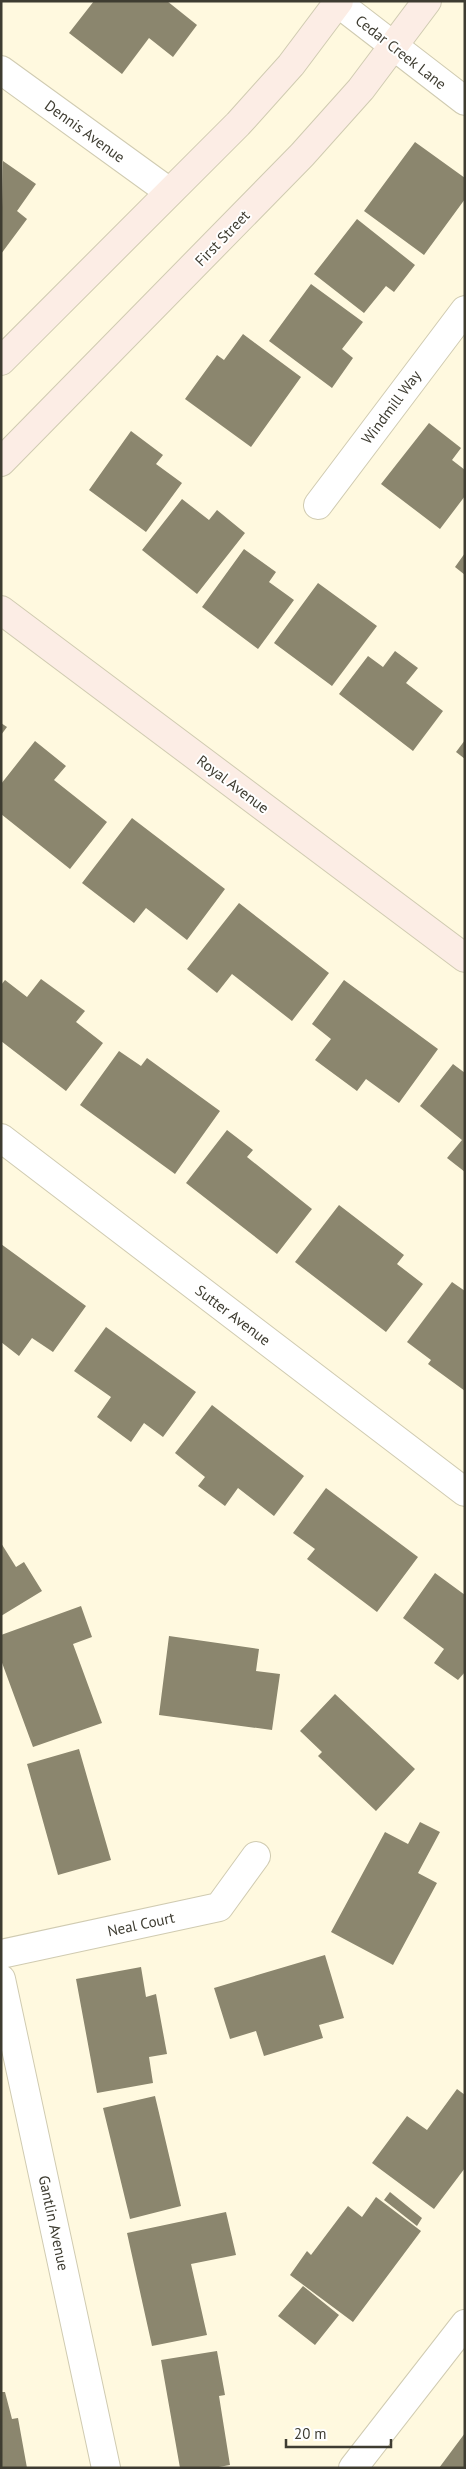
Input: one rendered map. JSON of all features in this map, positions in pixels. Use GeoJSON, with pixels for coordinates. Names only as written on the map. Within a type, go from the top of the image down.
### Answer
{"type":"FeatureCollection","features":[{"type":"Feature","properties":{"kind":"main road","name":"First Street"},"geometry":{"type":"LineString","coordinates":[[1,462],[302,155],[361,89],[427,1]]}},
{"type":"Feature","properties":{"kind":"main road"},"geometry":{"type":"LineString","coordinates":[[1,361],[168,191],[238,124],[291,65],[338,2]]}},
{"type":"Feature","properties":{"kind":"main road","name":"Royal Avenue"},"geometry":{"type":"LineString","coordinates":[[1,610],[465,958]]}},
{"type":"Feature","properties":{"kind":"street","name":"Cedar Creek Lane"},"geometry":{"type":"LineString","coordinates":[[338,2],[465,101]]}},
{"type":"Feature","properties":{"kind":"street","name":"Dennis Avenue"},"geometry":{"type":"LineString","coordinates":[[1,70],[168,191]]}},
{"type":"Feature","properties":{"kind":"street","name":"Windmill Way"},"geometry":{"type":"LineString","coordinates":[[318,505],[465,310]]}},
{"type":"Feature","properties":{"kind":"street","name":"Sutter Avenue"},"geometry":{"type":"LineString","coordinates":[[1,1138],[465,1492]]}},
{"type":"Feature","properties":{"kind":"street","name":"Neal Court"},"geometry":{"type":"LineString","coordinates":[[1,1954],[219,1907],[256,1856]]}},
{"type":"Feature","properties":{"kind":"street","name":"Gantlin Avenue"},"geometry":{"type":"LineString","coordinates":[[1,1979],[106,2468]]}},
{"type":"Feature","properties":{"kind":"street"},"geometry":{"type":"LineString","coordinates":[[354,2468],[465,2324]]}},
{"type":"Feature","properties":{"kind":"building"},"geometry":{"type":"Polygon","coordinates":[[[94,1],[167,1],[197,25],[173,57],[149,38],[122,74],[69,33],[94,1]]]}},
{"type":"Feature","properties":{"kind":"building"},"geometry":{"type":"Polygon","coordinates":[[[415,142],[465,178],[465,199],[424,255],[364,211],[415,142]]]}},
{"type":"Feature","properties":{"kind":"building"},"geometry":{"type":"Polygon","coordinates":[[[3,161],[36,184],[17,211],[27,219],[1,254],[3,161]]]}},
{"type":"Feature","properties":{"kind":"building"},"geometry":{"type":"Polygon","coordinates":[[[357,219],[415,265],[394,292],[386,286],[364,313],[314,274],[357,219]]]}},
{"type":"Feature","properties":{"kind":"building"},"geometry":{"type":"Polygon","coordinates":[[[311,284],[363,322],[342,349],[353,358],[332,388],[269,341],[311,284]]]}},
{"type":"Feature","properties":{"kind":"building"},"geometry":{"type":"Polygon","coordinates":[[[243,334],[301,377],[251,447],[185,399],[217,355],[224,360],[243,334]]]}},
{"type":"Feature","properties":{"kind":"building"},"geometry":{"type":"Polygon","coordinates":[[[429,423],[461,448],[452,460],[465,470],[465,496],[440,529],[381,484],[429,423]]]}},
{"type":"Feature","properties":{"kind":"building"},"geometry":{"type":"Polygon","coordinates":[[[131,431],[163,455],[156,464],[182,483],[146,532],[89,490],[131,431]]]}},
{"type":"Feature","properties":{"kind":"building"},"geometry":{"type":"Polygon","coordinates":[[[182,499],[209,520],[217,510],[245,533],[197,594],[142,550],[182,499]]]}},
{"type":"Feature","properties":{"kind":"building"},"geometry":{"type":"Polygon","coordinates":[[[244,549],[276,572],[269,582],[294,600],[258,649],[202,607],[244,549]]]}},
{"type":"Feature","properties":{"kind":"building"},"geometry":{"type":"Polygon","coordinates":[[[465,553],[465,575],[455,567],[465,553]]]}},
{"type":"Feature","properties":{"kind":"building"},"geometry":{"type":"Polygon","coordinates":[[[318,583],[377,626],[332,686],[274,643],[318,583]]]}},
{"type":"Feature","properties":{"kind":"building"},"geometry":{"type":"Polygon","coordinates":[[[395,651],[418,668],[406,683],[443,711],[413,751],[339,694],[368,656],[383,667],[395,651]]]}},
{"type":"Feature","properties":{"kind":"building"},"geometry":{"type":"Polygon","coordinates":[[[1,723],[7,727],[1,735],[1,723]]]}},
{"type":"Feature","properties":{"kind":"building"},"geometry":{"type":"Polygon","coordinates":[[[465,740],[465,759],[456,752],[465,740]]]}},
{"type":"Feature","properties":{"kind":"building"},"geometry":{"type":"Polygon","coordinates":[[[35,741],[66,766],[54,780],[107,822],[70,869],[1,814],[1,784],[35,741]]]}},
{"type":"Feature","properties":{"kind":"building"},"geometry":{"type":"Polygon","coordinates":[[[132,818],[225,889],[187,940],[146,908],[134,923],[82,883],[132,818]]]}},
{"type":"Feature","properties":{"kind":"building"},"geometry":{"type":"Polygon","coordinates":[[[239,903],[329,973],[292,1021],[232,974],[217,993],[187,969],[239,903]]]}},
{"type":"Feature","properties":{"kind":"building"},"geometry":{"type":"Polygon","coordinates":[[[41,979],[85,1011],[76,1022],[103,1043],[66,1091],[1,1041],[1,985],[5,980],[27,997],[41,979]]]}},
{"type":"Feature","properties":{"kind":"building"},"geometry":{"type":"Polygon","coordinates":[[[344,980],[438,1049],[399,1103],[366,1079],[357,1091],[315,1060],[331,1039],[312,1024],[344,980]]]}},
{"type":"Feature","properties":{"kind":"building"},"geometry":{"type":"Polygon","coordinates":[[[119,1051],[141,1066],[147,1058],[220,1111],[175,1174],[80,1105],[119,1051]]]}},
{"type":"Feature","properties":{"kind":"building"},"geometry":{"type":"Polygon","coordinates":[[[453,1064],[465,1073],[465,1172],[447,1158],[462,1140],[420,1106],[453,1064]]]}},
{"type":"Feature","properties":{"kind":"building"},"geometry":{"type":"Polygon","coordinates":[[[227,1130],[253,1150],[247,1157],[312,1209],[277,1254],[186,1183],[227,1130]]]}},
{"type":"Feature","properties":{"kind":"building"},"geometry":{"type":"Polygon","coordinates":[[[339,1205],[404,1255],[397,1264],[423,1284],[386,1332],[295,1262],[339,1205]]]}},
{"type":"Feature","properties":{"kind":"building"},"geometry":{"type":"Polygon","coordinates":[[[1,1244],[86,1306],[53,1352],[32,1338],[19,1356],[1,1342],[1,1244]]]}},
{"type":"Feature","properties":{"kind":"building"},"geometry":{"type":"Polygon","coordinates":[[[452,1282],[465,1291],[465,1391],[428,1364],[431,1360],[407,1342],[452,1282]]]}},
{"type":"Feature","properties":{"kind":"building"},"geometry":{"type":"Polygon","coordinates":[[[106,1327],[196,1392],[163,1437],[144,1423],[131,1442],[97,1417],[111,1397],[74,1371],[106,1327]]]}},
{"type":"Feature","properties":{"kind":"building"},"geometry":{"type":"Polygon","coordinates":[[[212,1405],[304,1476],[274,1516],[238,1488],[225,1506],[198,1486],[205,1477],[175,1453],[212,1405]]]}},
{"type":"Feature","properties":{"kind":"building"},"geometry":{"type":"Polygon","coordinates":[[[326,1488],[418,1557],[377,1612],[307,1559],[315,1549],[293,1533],[326,1488]]]}},
{"type":"Feature","properties":{"kind":"building"},"geometry":{"type":"Polygon","coordinates":[[[1,1543],[16,1567],[24,1562],[42,1591],[1,1616],[1,1543]]]}},
{"type":"Feature","properties":{"kind":"building"},"geometry":{"type":"Polygon","coordinates":[[[435,1573],[465,1595],[465,1672],[458,1680],[434,1663],[444,1649],[403,1618],[435,1573]]]}},
{"type":"Feature","properties":{"kind":"building"},"geometry":{"type":"Polygon","coordinates":[[[81,1606],[92,1637],[73,1644],[102,1723],[33,1747],[1,1660],[1,1635],[81,1606]]]}},
{"type":"Feature","properties":{"kind":"building"},"geometry":{"type":"Polygon","coordinates":[[[169,1636],[259,1649],[256,1671],[280,1674],[272,1730],[159,1715],[169,1636]]]}},
{"type":"Feature","properties":{"kind":"building"},"geometry":{"type":"Polygon","coordinates":[[[335,1694],[415,1769],[376,1811],[318,1756],[322,1752],[300,1731],[335,1694]]]}},
{"type":"Feature","properties":{"kind":"building"},"geometry":{"type":"Polygon","coordinates":[[[79,1749],[111,1860],[58,1875],[27,1764],[79,1749]]]}},
{"type":"Feature","properties":{"kind":"building"},"geometry":{"type":"Polygon","coordinates":[[[420,1822],[440,1832],[418,1873],[437,1883],[393,1965],[331,1932],[385,1832],[408,1844],[420,1822]]]}},
{"type":"Feature","properties":{"kind":"building"},"geometry":{"type":"Polygon","coordinates":[[[325,1955],[344,2018],[319,2025],[323,2038],[264,2056],[256,2031],[230,2039],[214,1988],[325,1955]]]}},
{"type":"Feature","properties":{"kind":"building"},"geometry":{"type":"Polygon","coordinates":[[[141,1967],[146,1997],[156,1994],[167,2054],[149,2057],[153,2083],[97,2093],[76,1979],[141,1967]]]}},
{"type":"Feature","properties":{"kind":"building"},"geometry":{"type":"Polygon","coordinates":[[[457,2089],[465,2095],[465,2168],[434,2209],[372,2163],[407,2116],[427,2130],[457,2089]]]}},
{"type":"Feature","properties":{"kind":"building"},"geometry":{"type":"Polygon","coordinates":[[[155,2096],[181,2206],[130,2219],[103,2108],[155,2096]]]}},
{"type":"Feature","properties":{"kind":"building"},"geometry":{"type":"Polygon","coordinates":[[[390,2192],[422,2218],[417,2226],[384,2200],[390,2192]]]}},
{"type":"Feature","properties":{"kind":"building"},"geometry":{"type":"Polygon","coordinates":[[[376,2197],[421,2231],[353,2322],[290,2275],[307,2251],[311,2255],[348,2206],[362,2217],[376,2197]]]}},
{"type":"Feature","properties":{"kind":"building"},"geometry":{"type":"Polygon","coordinates":[[[226,2212],[236,2255],[191,2264],[207,2335],[152,2346],[127,2233],[226,2212]]]}},
{"type":"Feature","properties":{"kind":"building"},"geometry":{"type":"Polygon","coordinates":[[[303,2286],[339,2315],[315,2345],[278,2316],[303,2286]]]}},
{"type":"Feature","properties":{"kind":"building"},"geometry":{"type":"Polygon","coordinates":[[[217,2351],[225,2395],[219,2396],[230,2465],[213,2468],[180,2468],[161,2360],[217,2351]]]}},
{"type":"Feature","properties":{"kind":"building"},"geometry":{"type":"Polygon","coordinates":[[[1,2392],[5,2392],[12,2419],[18,2418],[27,2468],[1,2468],[1,2392]]]}},
{"type":"Feature","properties":{"kind":"building"},"geometry":{"type":"Polygon","coordinates":[[[465,2433],[465,2468],[439,2468],[465,2433]]]}}]}
